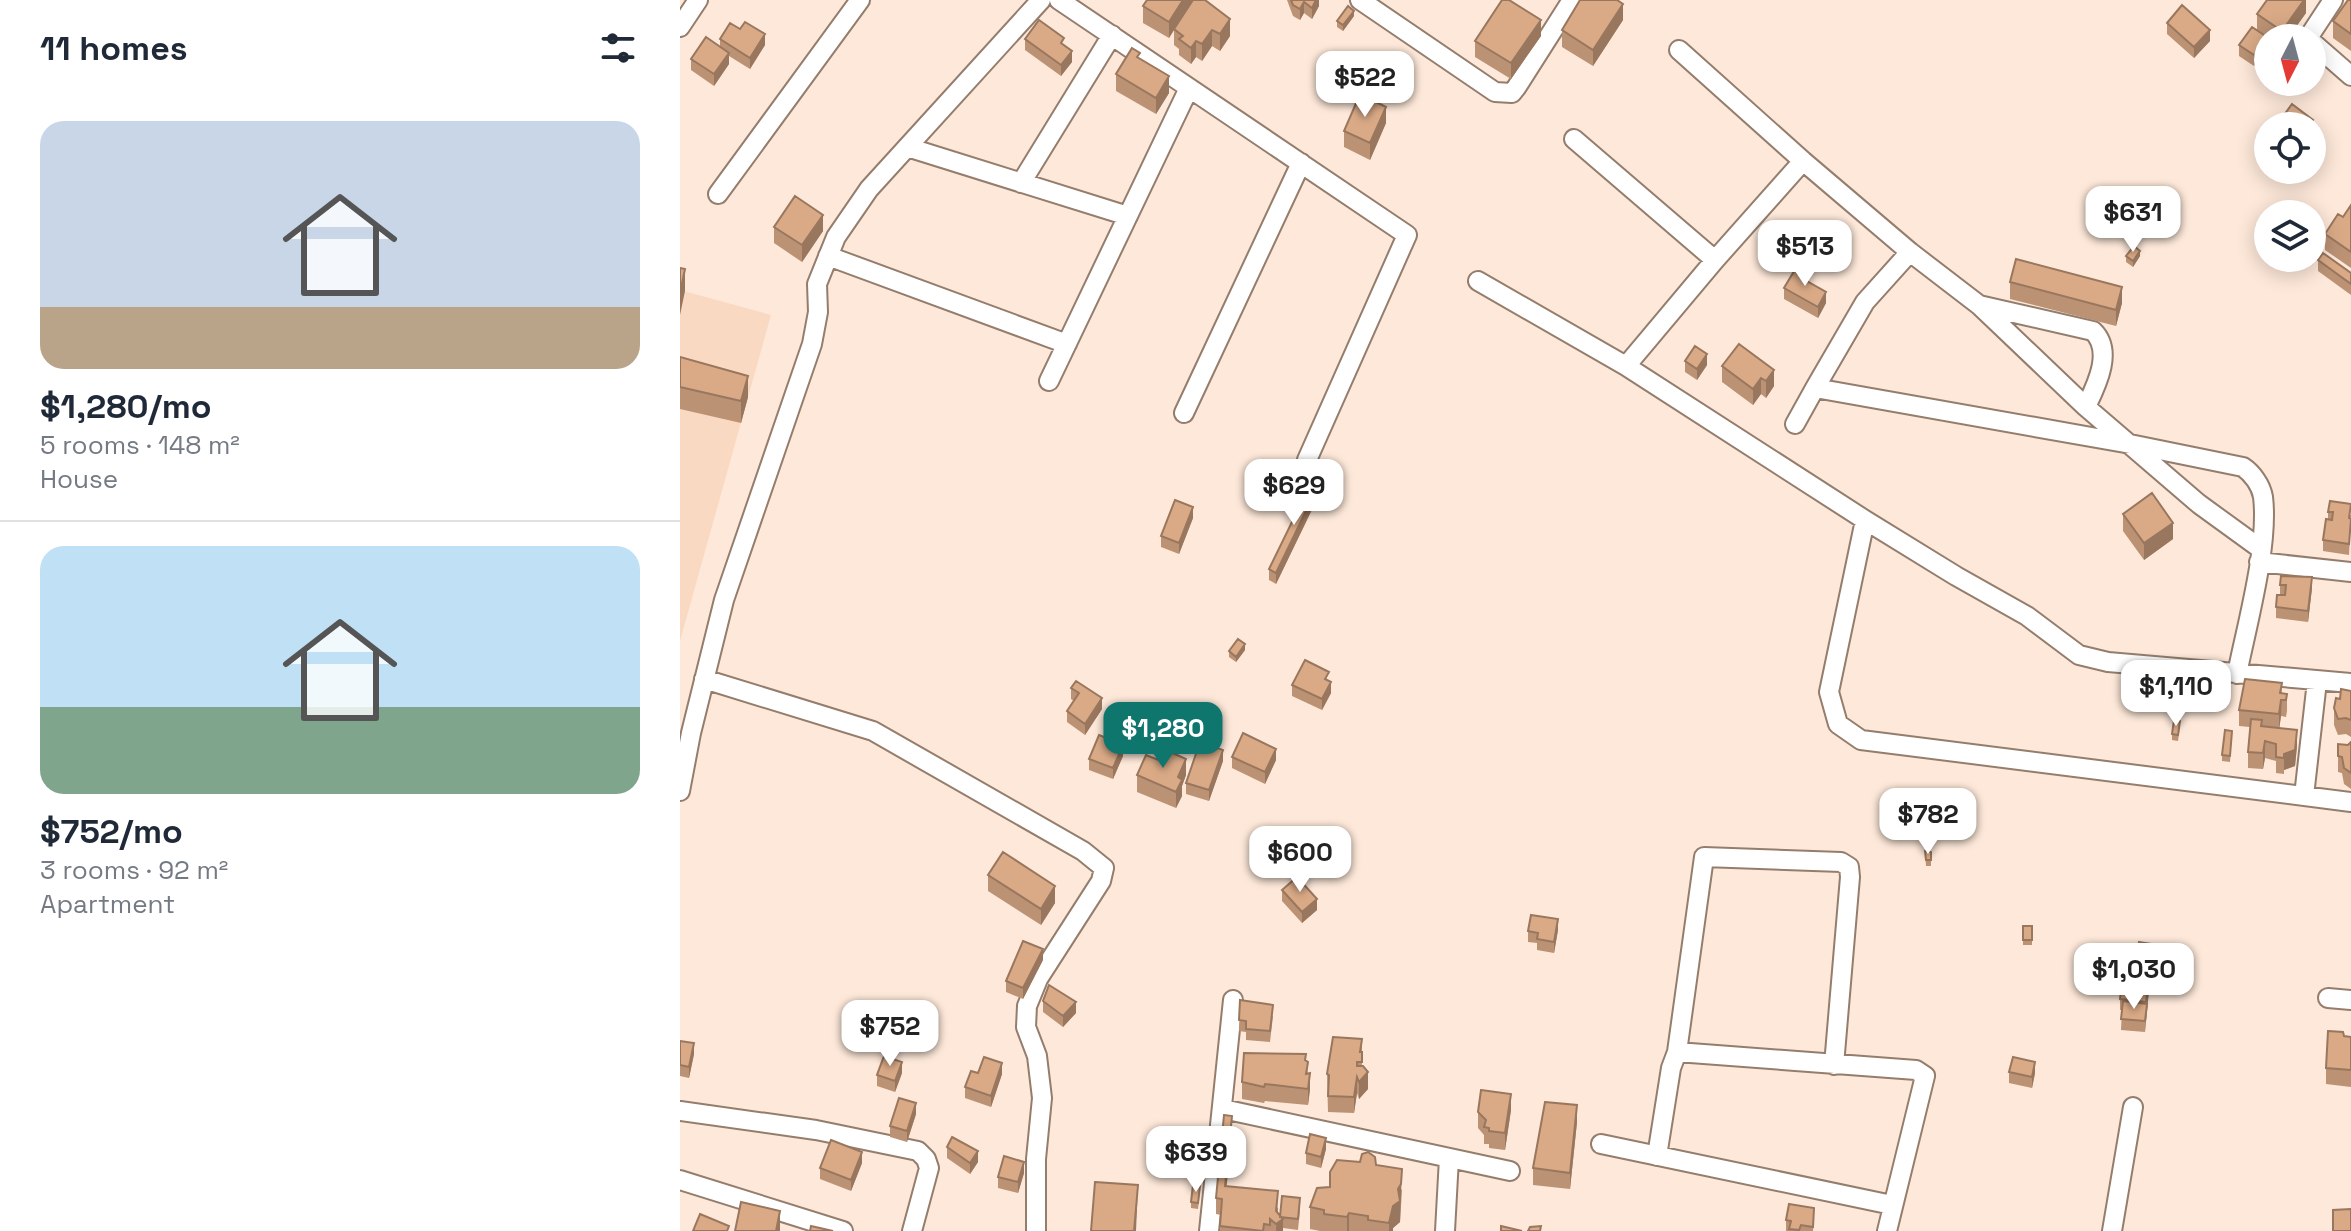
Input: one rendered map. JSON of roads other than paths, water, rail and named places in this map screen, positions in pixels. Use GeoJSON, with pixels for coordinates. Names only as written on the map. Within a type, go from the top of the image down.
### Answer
{"type":"FeatureCollection","features":[{"type":"Feature","properties":{"kind":"street"},"geometry":{"type":"LineString","coordinates":[[680,27],[698,0]]}},
{"type":"Feature","properties":{"kind":"street"},"geometry":{"type":"LineString","coordinates":[[718,194],[860,0]]}},
{"type":"Feature","properties":{"kind":"street"},"geometry":{"type":"LineString","coordinates":[[680,791],[724,600],[812,344],[818,312],[817,284],[836,237],[869,189],[1041,0]]}},
{"type":"Feature","properties":{"kind":"street"},"geometry":{"type":"LineString","coordinates":[[1059,0],[1407,235],[1307,460]]}},
{"type":"Feature","properties":{"kind":"street"},"geometry":{"type":"LineString","coordinates":[[1360,0],[1495,92],[1502,93],[1512,93],[1516,88],[1572,0]]}},
{"type":"Feature","properties":{"kind":"street"},"geometry":{"type":"LineString","coordinates":[[2319,24],[2333,0]]}},
{"type":"Feature","properties":{"kind":"street"},"geometry":{"type":"LineString","coordinates":[[1021,183],[1112,35]]}},
{"type":"Feature","properties":{"kind":"street"},"geometry":{"type":"LineString","coordinates":[[1679,50],[1910,252],[1979,305],[2125,443],[2260,556],[2351,572]]}},
{"type":"Feature","properties":{"kind":"street"},"geometry":{"type":"LineString","coordinates":[[2326,54],[2351,76]]}},
{"type":"Feature","properties":{"kind":"street"},"geometry":{"type":"LineString","coordinates":[[1049,381],[1189,88]]}},
{"type":"Feature","properties":{"kind":"street"},"geometry":{"type":"LineString","coordinates":[[1574,139],[1715,260]]}},
{"type":"Feature","properties":{"kind":"street"},"geometry":{"type":"LineString","coordinates":[[907,147],[1128,216]]}},
{"type":"Feature","properties":{"kind":"street"},"geometry":{"type":"LineString","coordinates":[[1626,366],[1803,161]]}},
{"type":"Feature","properties":{"kind":"street"},"geometry":{"type":"LineString","coordinates":[[1184,413],[1301,163]]}},
{"type":"Feature","properties":{"kind":"street"},"geometry":{"type":"LineString","coordinates":[[1795,424],[1865,302],[1877,285],[1910,252]]}},
{"type":"Feature","properties":{"kind":"street"},"geometry":{"type":"LineString","coordinates":[[828,256],[1067,344]]}},
{"type":"Feature","properties":{"kind":"street"},"geometry":{"type":"LineString","coordinates":[[1478,281],[1626,366],[1865,520],[2027,616],[2079,655],[2108,662],[2351,683]]}},
{"type":"Feature","properties":{"kind":"street"},"geometry":{"type":"LineString","coordinates":[[1979,305],[2083,328],[2100,337],[2103,358],[2086,407]]}},
{"type":"Feature","properties":{"kind":"street"},"geometry":{"type":"LineString","coordinates":[[1815,388],[2228,463],[2252,473],[2263,494],[2260,556],[2237,674]]}},
{"type":"Feature","properties":{"kind":"street"},"geometry":{"type":"LineString","coordinates":[[1865,520],[1829,692],[1838,724],[1861,740],[2351,802]]}},
{"type":"Feature","properties":{"kind":"street"},"geometry":{"type":"LineString","coordinates":[[704,679],[873,731],[1083,851],[1104,868],[1101,881],[1038,979],[1027,1006],[1026,1027],[1037,1056],[1042,1098],[1036,1159],[1036,1231]]}},
{"type":"Feature","properties":{"kind":"street"},"geometry":{"type":"LineString","coordinates":[[2304,796],[2317,681]]}},
{"type":"Feature","properties":{"kind":"street"},"geometry":{"type":"LineString","coordinates":[[1657,1156],[1671,1068],[1677,1052],[1704,857],[1841,862],[1849,867],[1834,1065]]}},
{"type":"Feature","properties":{"kind":"street"},"geometry":{"type":"LineString","coordinates":[[2328,998],[2351,1000]]}},
{"type":"Feature","properties":{"kind":"street"},"geometry":{"type":"LineString","coordinates":[[1209,1231],[1233,1000]]}},
{"type":"Feature","properties":{"kind":"street"},"geometry":{"type":"LineString","coordinates":[[1677,1052],[1916,1070],[1925,1076],[1887,1231]]}},
{"type":"Feature","properties":{"kind":"street"},"geometry":{"type":"LineString","coordinates":[[2112,1231],[2133,1107]]}},
{"type":"Feature","properties":{"kind":"street"},"geometry":{"type":"LineString","coordinates":[[1223,1109],[1510,1171]]}},
{"type":"Feature","properties":{"kind":"street"},"geometry":{"type":"LineString","coordinates":[[680,1111],[816,1130],[918,1151],[929,1168],[912,1231]]}},
{"type":"Feature","properties":{"kind":"street"},"geometry":{"type":"LineString","coordinates":[[1601,1144],[1892,1205]]}},
{"type":"Feature","properties":{"kind":"street"},"geometry":{"type":"LineString","coordinates":[[1445,1231],[1449,1158]]}},
{"type":"Feature","properties":{"kind":"street"},"geometry":{"type":"LineString","coordinates":[[680,1180],[791,1224],[843,1231]]}}]}
